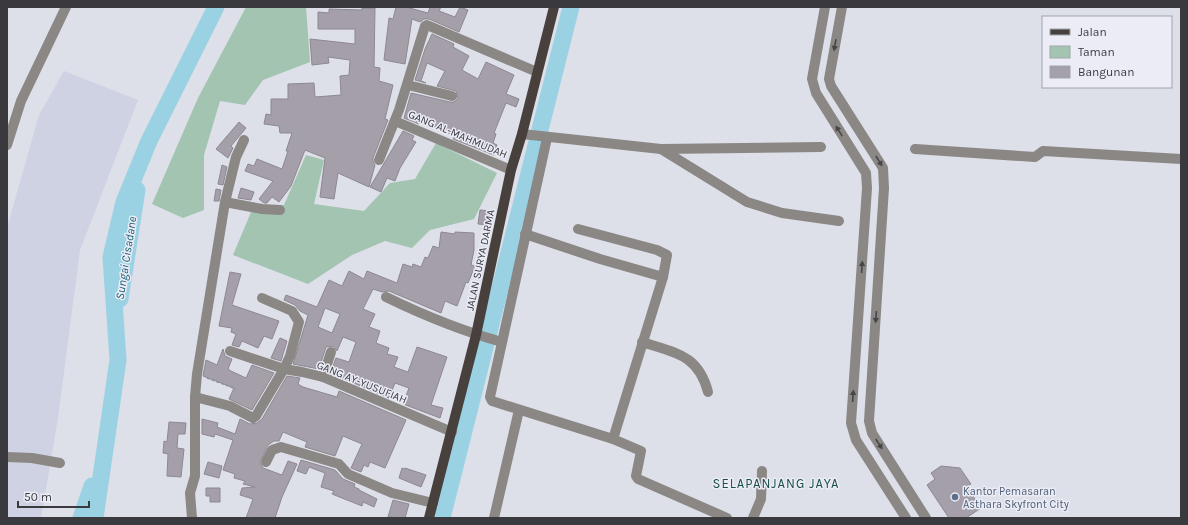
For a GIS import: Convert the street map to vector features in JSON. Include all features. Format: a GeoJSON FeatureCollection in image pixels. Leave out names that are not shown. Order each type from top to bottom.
{"type":"FeatureCollection","features":[{"type":"Feature","properties":{"kind":"main road","name":"JALAN SURYA DARMA"},"geometry":{"type":"LineString","coordinates":[[429,518],[479,336],[511,170],[525,135],[537,72],[554,7]]}},
{"type":"Feature","properties":{"kind":"street"},"geometry":{"type":"LineString","coordinates":[[7,145],[24,94],[66,7]]}},
{"type":"Feature","properties":{"kind":"street"},"geometry":{"type":"LineString","coordinates":[[825,7],[812,80],[816,93],[866,173],[867,188],[852,423],[856,440],[906,518]]}},
{"type":"Feature","properties":{"kind":"street"},"geometry":{"type":"LineString","coordinates":[[842,7],[829,79],[831,86],[883,168],[884,188],[869,421],[872,433],[926,518]]}},
{"type":"Feature","properties":{"kind":"street"},"geometry":{"type":"LineString","coordinates":[[379,160],[408,85],[425,26],[427,25],[537,72]]}},
{"type":"Feature","properties":{"kind":"street"},"geometry":{"type":"LineString","coordinates":[[408,85],[452,96]]}},
{"type":"Feature","properties":{"kind":"street","name":"GANG AL-MAHMUDAH"},"geometry":{"type":"LineString","coordinates":[[395,121],[511,170]]}},
{"type":"Feature","properties":{"kind":"street"},"geometry":{"type":"LineString","coordinates":[[525,135],[661,149],[821,147]]}},
{"type":"Feature","properties":{"kind":"street"},"geometry":{"type":"LineString","coordinates":[[545,138],[525,234],[498,341],[490,397],[492,401],[613,439],[641,451],[636,476],[638,479],[727,518]]}},
{"type":"Feature","properties":{"kind":"street"},"geometry":{"type":"LineString","coordinates":[[192,518],[190,493],[195,476],[195,397],[197,374],[225,202],[236,157],[244,140]]}},
{"type":"Feature","properties":{"kind":"street"},"geometry":{"type":"LineString","coordinates":[[661,149],[747,202],[782,213],[840,221]]}},
{"type":"Feature","properties":{"kind":"street"},"geometry":{"type":"LineString","coordinates":[[915,149],[1036,157],[1043,152],[1181,159]]}},
{"type":"Feature","properties":{"kind":"street"},"geometry":{"type":"LineString","coordinates":[[225,202],[256,208],[280,210]]}},
{"type":"Feature","properties":{"kind":"street"},"geometry":{"type":"LineString","coordinates":[[578,229],[662,251],[667,255],[663,277],[613,439]]}},
{"type":"Feature","properties":{"kind":"street"},"geometry":{"type":"LineString","coordinates":[[525,234],[600,259],[663,277]]}},
{"type":"Feature","properties":{"kind":"street"},"geometry":{"type":"LineString","coordinates":[[861,284],[878,285]]}},
{"type":"Feature","properties":{"kind":"street"},"geometry":{"type":"LineString","coordinates":[[386,297],[420,313],[479,336],[498,341]]}},
{"type":"Feature","properties":{"kind":"street"},"geometry":{"type":"LineString","coordinates":[[195,397],[230,406],[253,418],[256,416],[290,356],[299,322],[292,311],[262,298]]}},
{"type":"Feature","properties":{"kind":"street"},"geometry":{"type":"LineString","coordinates":[[860,298],[877,299]]}},
{"type":"Feature","properties":{"kind":"street"},"geometry":{"type":"LineString","coordinates":[[642,342],[680,354],[692,361],[700,371],[708,392]]}},
{"type":"Feature","properties":{"kind":"street","name":"GANG AY-YUSUFIAH"},"geometry":{"type":"LineString","coordinates":[[230,351],[284,369],[323,377],[452,432]]}},
{"type":"Feature","properties":{"kind":"street"},"geometry":{"type":"LineString","coordinates":[[323,377],[331,352]]}},
{"type":"Feature","properties":{"kind":"street"},"geometry":{"type":"LineString","coordinates":[[494,518],[519,410]]}},
{"type":"Feature","properties":{"kind":"street"},"geometry":{"type":"LineString","coordinates":[[266,462],[272,450],[281,448],[339,464],[348,474],[392,492],[433,503]]}},
{"type":"Feature","properties":{"kind":"street"},"geometry":{"type":"LineString","coordinates":[[7,457],[32,458],[60,463]]}},
{"type":"Feature","properties":{"kind":"street"},"geometry":{"type":"LineString","coordinates":[[753,518],[761,499],[762,471]]}},
{"type":"Feature","properties":{"kind":"path"},"geometry":{"type":"LineString","coordinates":[[197,374],[236,389]]}},
{"type":"Feature","properties":{"kind":"shaded area"},"geometry":{"type":"Polygon","coordinates":[[[64,71],[138,100],[80,250],[58,418],[41,518],[7,518],[7,228],[39,115],[64,71]]]}},
{"type":"Feature","properties":{"kind":"green space"},"geometry":{"type":"Polygon","coordinates":[[[246,7],[306,7],[310,62],[263,80],[245,105],[220,101],[204,155],[204,210],[183,218],[152,204],[198,98],[246,7]]]}},
{"type":"Feature","properties":{"kind":"green space"},"geometry":{"type":"Polygon","coordinates":[[[436,143],[497,173],[474,219],[430,230],[412,248],[385,241],[352,255],[308,284],[233,255],[254,205],[284,205],[306,155],[324,160],[314,204],[364,211],[390,183],[415,179],[436,143]]]}},
{"type":"Feature","properties":{"kind":"building"},"geometry":{"type":"Polygon","coordinates":[[[396,7],[406,7],[428,13],[430,7],[441,7],[439,11],[455,17],[460,7],[468,10],[459,32],[429,19],[424,19],[420,22],[412,19],[405,64],[384,60],[389,18],[393,19],[396,7]]]}},
{"type":"Feature","properties":{"kind":"building"},"geometry":{"type":"Polygon","coordinates":[[[362,8],[375,8],[374,67],[380,68],[379,81],[393,85],[385,119],[388,120],[373,158],[375,165],[369,187],[338,173],[334,199],[320,197],[325,158],[305,150],[291,186],[279,202],[272,197],[267,203],[264,203],[259,199],[273,181],[245,171],[248,164],[254,166],[257,159],[282,169],[292,133],[280,133],[279,126],[264,124],[266,114],[271,115],[271,99],[288,99],[288,84],[314,83],[315,97],[341,95],[340,76],[349,75],[350,60],[328,57],[329,63],[312,65],[310,39],[355,44],[355,29],[318,29],[318,12],[329,13],[329,9],[362,10],[362,8]]]}},
{"type":"Feature","properties":{"kind":"building"},"geometry":{"type":"Polygon","coordinates":[[[432,34],[454,44],[453,47],[469,56],[462,70],[478,79],[486,62],[514,75],[506,94],[519,99],[516,107],[506,103],[494,133],[496,134],[493,143],[497,145],[494,155],[453,139],[455,136],[433,126],[432,128],[420,122],[419,124],[404,118],[411,93],[450,102],[454,102],[458,98],[456,91],[437,86],[445,71],[427,63],[421,81],[426,83],[415,80],[425,49],[432,34]]]}},
{"type":"Feature","properties":{"kind":"building"},"geometry":{"type":"Polygon","coordinates":[[[239,122],[246,128],[231,146],[233,148],[228,158],[216,149],[239,122]]]}},
{"type":"Feature","properties":{"kind":"building"},"geometry":{"type":"Polygon","coordinates":[[[403,131],[414,136],[412,140],[416,142],[400,168],[395,181],[387,178],[381,192],[370,187],[403,131]]]}},
{"type":"Feature","properties":{"kind":"building"},"geometry":{"type":"Polygon","coordinates":[[[222,165],[227,167],[223,185],[218,184],[222,165]]]}},
{"type":"Feature","properties":{"kind":"building"},"geometry":{"type":"Polygon","coordinates":[[[241,188],[254,192],[251,200],[238,198],[241,188]]]}},
{"type":"Feature","properties":{"kind":"building"},"geometry":{"type":"Polygon","coordinates":[[[216,189],[221,190],[219,201],[214,201],[216,189]]]}},
{"type":"Feature","properties":{"kind":"building"},"geometry":{"type":"Polygon","coordinates":[[[480,210],[490,211],[490,225],[478,224],[480,210]]]}},
{"type":"Feature","properties":{"kind":"building"},"geometry":{"type":"Polygon","coordinates":[[[441,232],[455,234],[455,232],[474,233],[474,250],[471,265],[475,266],[468,283],[466,282],[457,306],[445,301],[441,313],[389,291],[382,292],[373,289],[363,309],[375,314],[369,327],[380,331],[376,343],[389,348],[387,354],[398,357],[394,367],[408,372],[417,347],[447,357],[431,405],[443,408],[440,418],[403,404],[409,388],[395,383],[389,398],[342,378],[343,376],[331,372],[336,358],[349,362],[356,342],[343,337],[337,351],[333,346],[326,347],[319,369],[293,364],[308,315],[300,311],[295,305],[284,300],[286,295],[317,307],[329,280],[342,286],[349,271],[364,279],[367,271],[397,283],[403,264],[412,267],[413,264],[421,267],[425,257],[428,258],[433,246],[439,248],[441,232]],[[325,308],[318,327],[332,333],[340,314],[325,308]]]}},
{"type":"Feature","properties":{"kind":"building"},"geometry":{"type":"Polygon","coordinates":[[[230,272],[241,274],[232,305],[279,321],[272,339],[264,336],[258,348],[242,341],[239,347],[232,345],[236,334],[231,332],[232,328],[219,326],[230,272]]]}},
{"type":"Feature","properties":{"kind":"building"},"geometry":{"type":"Polygon","coordinates":[[[280,338],[287,341],[281,361],[271,358],[280,338]]]}},
{"type":"Feature","properties":{"kind":"building"},"geometry":{"type":"Polygon","coordinates":[[[223,349],[225,356],[232,359],[228,369],[231,371],[246,378],[252,365],[274,373],[252,410],[229,399],[234,388],[203,376],[206,360],[217,365],[223,349]]]}},
{"type":"Feature","properties":{"kind":"building"},"geometry":{"type":"Polygon","coordinates":[[[287,376],[300,378],[298,384],[303,387],[337,397],[339,391],[406,420],[385,468],[370,462],[368,467],[364,465],[361,472],[351,468],[362,444],[343,436],[335,456],[305,447],[307,442],[283,432],[279,441],[274,441],[268,445],[260,462],[263,468],[282,475],[288,461],[297,464],[282,497],[275,518],[246,518],[253,499],[240,495],[242,488],[255,487],[243,484],[245,481],[234,478],[235,474],[223,470],[233,440],[215,434],[214,437],[202,434],[202,419],[218,423],[217,427],[235,434],[240,419],[250,424],[257,423],[262,419],[287,376]]]}},
{"type":"Feature","properties":{"kind":"building"},"geometry":{"type":"Polygon","coordinates":[[[169,422],[186,423],[185,434],[178,434],[177,448],[184,449],[181,477],[167,476],[168,454],[163,453],[164,441],[167,442],[169,422]]]}},
{"type":"Feature","properties":{"kind":"building"},"geometry":{"type":"Polygon","coordinates":[[[301,460],[335,470],[343,479],[355,484],[354,487],[377,499],[374,507],[363,502],[362,506],[332,494],[334,491],[321,487],[325,473],[309,467],[306,474],[297,471],[301,460]]]}},
{"type":"Feature","properties":{"kind":"building"},"geometry":{"type":"Polygon","coordinates":[[[208,462],[222,466],[219,478],[204,474],[208,462]]]}},
{"type":"Feature","properties":{"kind":"building","name":"Kantor Pemasaran Asthara Skyfront City"},"geometry":{"type":"Polygon","coordinates":[[[941,466],[960,468],[971,484],[967,487],[981,508],[966,518],[949,518],[927,485],[935,479],[931,473],[941,466]]]}},
{"type":"Feature","properties":{"kind":"building"},"geometry":{"type":"Polygon","coordinates":[[[402,468],[426,475],[421,487],[399,478],[402,468]]]}},
{"type":"Feature","properties":{"kind":"building"},"geometry":{"type":"Polygon","coordinates":[[[206,488],[220,488],[220,502],[210,502],[210,496],[206,496],[206,488]]]}},
{"type":"Feature","properties":{"kind":"building"},"geometry":{"type":"Polygon","coordinates":[[[393,500],[409,504],[405,518],[388,517],[393,500]]]}},
{"type":"Feature","properties":{"kind":"waterway"},"geometry":{"type":"LineString","coordinates":[[95,518],[118,360],[111,257],[124,202],[149,141],[216,7]]}},
{"type":"Feature","properties":{"kind":"waterway"},"geometry":{"type":"LineString","coordinates":[[442,518],[571,7]]}},
{"type":"Feature","properties":{"kind":"waterway","name":"Sungai Cisadane"},"geometry":{"type":"LineString","coordinates":[[120,299],[137,190]]}},
{"type":"Feature","properties":{"kind":"waterway","name":"Sungai Cisadane"},"geometry":{"type":"LineString","coordinates":[[81,518],[92,486]]}},
{"type":"Feature","properties":{"kind":"place","name":"Kantor Pemasaran Asthara Skyfront City"},"geometry":{"type":"Point","coordinates":[955,497]}},
{"type":"Feature","properties":{"kind":"district","name":"SELAPANJANG JAYA"},"geometry":{"type":"Point","coordinates":[776,483]}}]}
